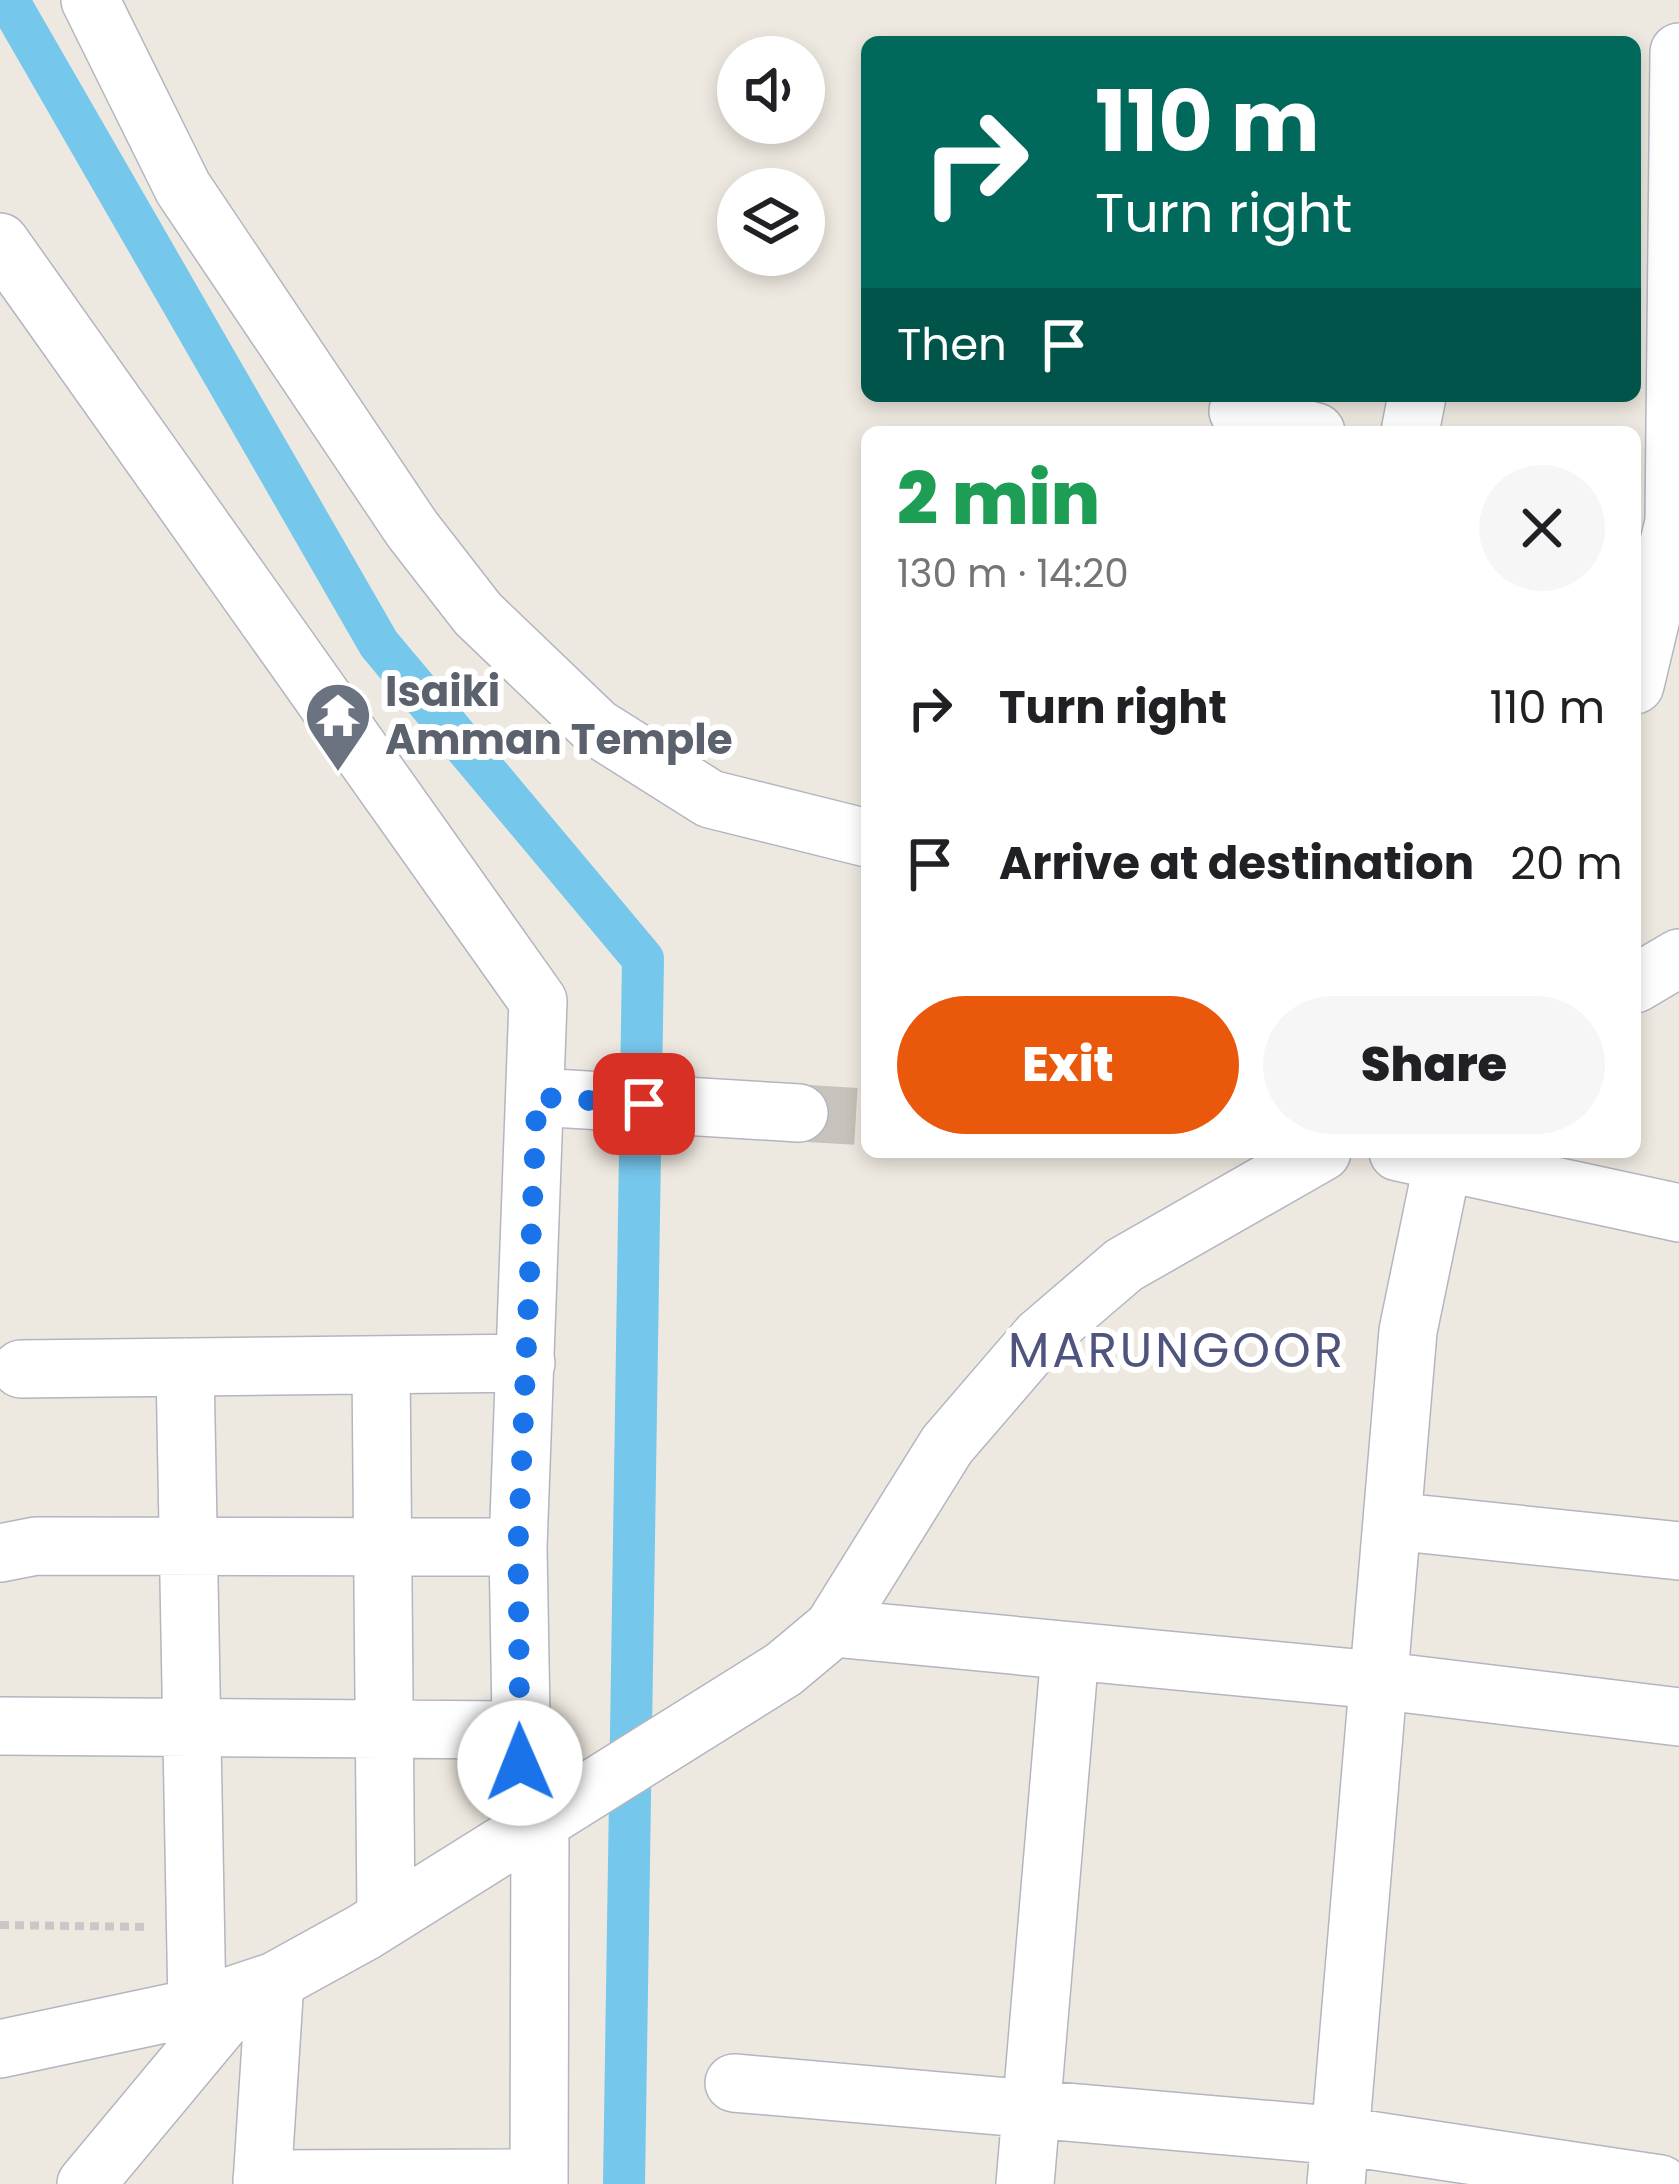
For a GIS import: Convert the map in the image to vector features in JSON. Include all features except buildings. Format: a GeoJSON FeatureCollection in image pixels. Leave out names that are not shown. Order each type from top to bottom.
{"type":"FeatureCollection","features":[{"type":"Feature","properties":{"kind":"street"},"geometry":{"type":"LineString","coordinates":[[90,0],[183,188],[412,529],[478,614],[596,727],[710,799],[861,837]]}},
{"type":"Feature","properties":{"kind":"street"},"geometry":{"type":"LineString","coordinates":[[1641,660],[1674,522],[1679,52]]}},
{"type":"Feature","properties":{"kind":"street"},"geometry":{"type":"LineString","coordinates":[[0,242],[538,1001],[518,1547],[519,1730],[546,1818],[538,2181],[262,2181],[239,1994],[194,1727],[185,1366]]}},
{"type":"Feature","properties":{"kind":"street"},"geometry":{"type":"LineString","coordinates":[[1237,413],[1291,426]]}},
{"type":"Feature","properties":{"kind":"street"},"geometry":{"type":"LineString","coordinates":[[1641,980],[1679,958]]}},
{"type":"Feature","properties":{"kind":"street"},"geometry":{"type":"LineString","coordinates":[[537,1097],[800,1113]]}},
{"type":"Feature","properties":{"kind":"street"},"geometry":{"type":"LineString","coordinates":[[0,2049],[239,1994],[386,1917],[715,1715],[833,1628],[947,1445],[1040,1336],[1124,1264],[1307,1158]]}},
{"type":"Feature","properties":{"kind":"street"},"geometry":{"type":"LineString","coordinates":[[1339,2160],[1376,1680],[1429,1158]]}},
{"type":"Feature","properties":{"kind":"street"},"geometry":{"type":"LineString","coordinates":[[1442,1158],[1679,1213]]}},
{"type":"Feature","properties":{"kind":"street"},"geometry":{"type":"LineString","coordinates":[[21,1369],[526,1363]]}},
{"type":"Feature","properties":{"kind":"street"},"geometry":{"type":"LineString","coordinates":[[381,1365],[386,1917]]}},
{"type":"Feature","properties":{"kind":"street"},"geometry":{"type":"LineString","coordinates":[[1392,1522],[1679,1550]]}},
{"type":"Feature","properties":{"kind":"street"},"geometry":{"type":"LineString","coordinates":[[0,1553],[15,1546],[518,1547]]}},
{"type":"Feature","properties":{"kind":"street"},"geometry":{"type":"LineString","coordinates":[[833,1628],[1376,1680],[1679,1717]]}},
{"type":"Feature","properties":{"kind":"street"},"geometry":{"type":"LineString","coordinates":[[1025,2184],[1070,1653]]}},
{"type":"Feature","properties":{"kind":"street"},"geometry":{"type":"LineString","coordinates":[[0,1726],[519,1730]]}},
{"type":"Feature","properties":{"kind":"street"},"geometry":{"type":"LineString","coordinates":[[86,2184],[239,1994]]}},
{"type":"Feature","properties":{"kind":"street"},"geometry":{"type":"LineString","coordinates":[[734,2083],[1028,2108],[1339,2160],[1660,2184]]}},
{"type":"Feature","properties":{"kind":"waterway"},"geometry":{"type":"LineString","coordinates":[[8,0],[379,644],[643,959],[624,2184]]}},
{"type":"Feature","properties":{"kind":"tunnel"},"geometry":{"type":"LineString","coordinates":[[799,1113],[861,1117]]}},
{"type":"Feature","properties":{"kind":"place","name":"Isaiki Amman Temple"},"geometry":{"type":"Point","coordinates":[338,774]}},
{"type":"Feature","properties":{"kind":"district","name":"MARUNGOOR"},"geometry":{"type":"Point","coordinates":[1177,1350]}},
{"type":"Feature","properties":{"kind":"route"},"geometry":{"type":"LineString","coordinates":[[520,1763],[518,1547],[537,1097],[644,1104]]}}]}
